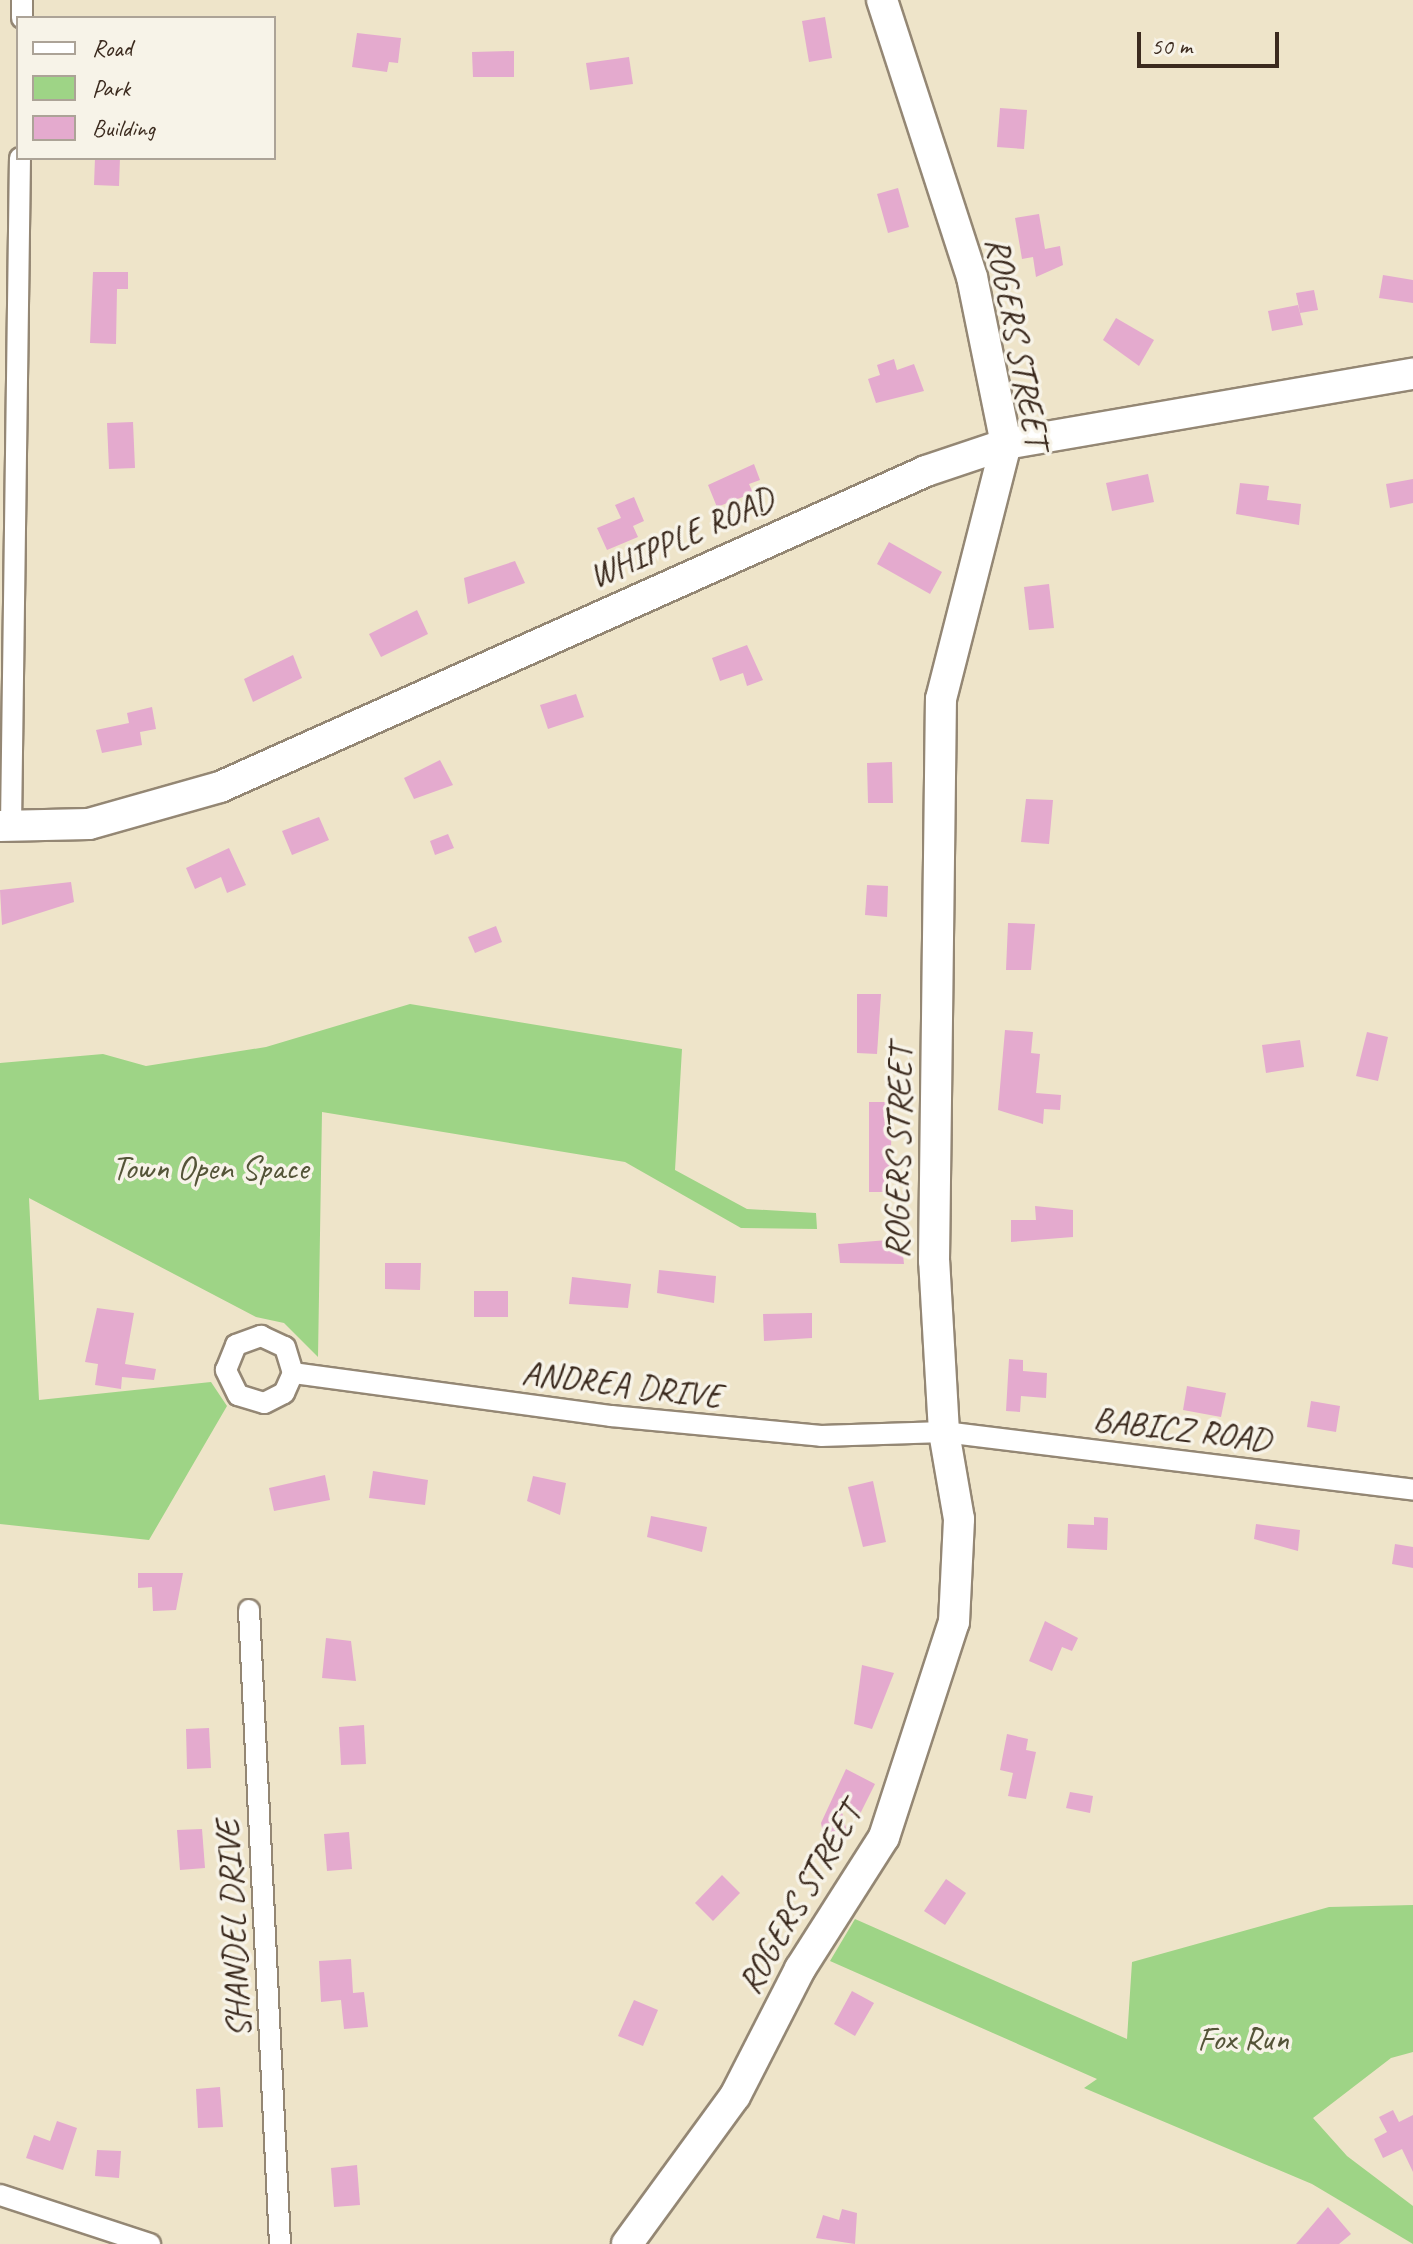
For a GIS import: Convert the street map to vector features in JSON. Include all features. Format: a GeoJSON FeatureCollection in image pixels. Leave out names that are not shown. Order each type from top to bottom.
{"type":"FeatureCollection","features":[{"type":"Feature","properties":{"kind":"street","name":"ROGERS STREET"},"geometry":{"type":"LineString","coordinates":[[634,2242],[735,2096],[800,1969],[884,1837],[954,1622],[959,1519],[944,1432],[934,1261],[941,699],[1006,444],[972,277],[882,0]]}},
{"type":"Feature","properties":{"kind":"street"},"geometry":{"type":"LineString","coordinates":[[5,826],[20,160]]}},
{"type":"Feature","properties":{"kind":"street","name":"WHIPPLE ROAD"},"geometry":{"type":"LineString","coordinates":[[5,826],[89,824],[220,787],[926,471],[1006,444],[1413,374]]}},
{"type":"Feature","properties":{"kind":"street","name":"ANDREA DRIVE"},"geometry":{"type":"LineString","coordinates":[[293,1373],[739,1431],[944,1432]]}},
{"type":"Feature","properties":{"kind":"street","name":"BABICZ ROAD"},"geometry":{"type":"LineString","coordinates":[[944,1432],[1413,1490]]}},
{"type":"Feature","properties":{"kind":"street","name":"SHANDEL DRIVE"},"geometry":{"type":"LineString","coordinates":[[249,1610],[280,2244]]}},
{"type":"Feature","properties":{"kind":"street"},"geometry":{"type":"LineString","coordinates":[[0,2195],[150,2244]]}},
{"type":"Feature","properties":{"kind":"green space","name":"Town Open Space"},"geometry":{"type":"Polygon","coordinates":[[[410,1004],[682,1049],[675,1170],[747,1209],[816,1213],[817,1229],[741,1228],[625,1162],[322,1112],[318,1357],[284,1323],[256,1317],[29,1198],[39,1400],[211,1382],[227,1406],[149,1540],[0,1524],[0,1063],[103,1054],[146,1066],[266,1047],[410,1004]]]}},
{"type":"Feature","properties":{"kind":"green space","name":"Fox Run"},"geometry":{"type":"Polygon","coordinates":[[[1413,1905],[1413,2052],[1391,2058],[1313,2118],[1347,2156],[1413,2206],[1413,2244],[1312,2184],[1084,2088],[1097,2079],[830,1961],[855,1919],[1127,2039],[1132,1962],[1329,1907],[1413,1905]]]}},
{"type":"Feature","properties":{"kind":"building"},"geometry":{"type":"Polygon","coordinates":[[[825,17],[832,58],[809,62],[802,21],[825,17]]]}},
{"type":"Feature","properties":{"kind":"building"},"geometry":{"type":"Polygon","coordinates":[[[357,33],[401,38],[398,63],[389,62],[387,72],[352,67],[357,33]]]}},
{"type":"Feature","properties":{"kind":"building"},"geometry":{"type":"Polygon","coordinates":[[[514,51],[514,77],[473,77],[472,52],[514,51]]]}},
{"type":"Feature","properties":{"kind":"building"},"geometry":{"type":"Polygon","coordinates":[[[629,57],[633,84],[590,90],[586,63],[629,57]]]}},
{"type":"Feature","properties":{"kind":"building"},"geometry":{"type":"Polygon","coordinates":[[[1000,108],[1027,110],[1024,149],[997,147],[1000,108]]]}},
{"type":"Feature","properties":{"kind":"building"},"geometry":{"type":"Polygon","coordinates":[[[95,160],[120,160],[119,186],[94,185],[95,160]]]}},
{"type":"Feature","properties":{"kind":"building"},"geometry":{"type":"Polygon","coordinates":[[[898,188],[909,227],[888,233],[877,194],[898,188]]]}},
{"type":"Feature","properties":{"kind":"building"},"geometry":{"type":"Polygon","coordinates":[[[1039,214],[1045,249],[1060,246],[1063,265],[1036,277],[1033,257],[1022,259],[1015,218],[1039,214]]]}},
{"type":"Feature","properties":{"kind":"building"},"geometry":{"type":"Polygon","coordinates":[[[93,272],[128,272],[128,289],[117,289],[116,344],[90,343],[93,272]]]}},
{"type":"Feature","properties":{"kind":"building"},"geometry":{"type":"Polygon","coordinates":[[[1383,275],[1413,280],[1413,303],[1379,298],[1383,275]]]}},
{"type":"Feature","properties":{"kind":"building"},"geometry":{"type":"Polygon","coordinates":[[[1314,290],[1318,310],[1300,313],[1296,293],[1314,290]]]}},
{"type":"Feature","properties":{"kind":"building"},"geometry":{"type":"Polygon","coordinates":[[[1298,305],[1303,325],[1272,331],[1268,311],[1298,305]]]}},
{"type":"Feature","properties":{"kind":"building"},"geometry":{"type":"Polygon","coordinates":[[[1116,318],[1154,340],[1139,366],[1103,340],[1116,318]]]}},
{"type":"Feature","properties":{"kind":"building"},"geometry":{"type":"Polygon","coordinates":[[[894,359],[897,370],[914,364],[924,391],[876,403],[868,379],[880,375],[877,365],[894,359]]]}},
{"type":"Feature","properties":{"kind":"building"},"geometry":{"type":"Polygon","coordinates":[[[133,422],[135,468],[109,469],[107,423],[133,422]]]}},
{"type":"Feature","properties":{"kind":"building"},"geometry":{"type":"Polygon","coordinates":[[[754,464],[760,480],[749,484],[753,493],[717,507],[708,485],[754,464]]]}},
{"type":"Feature","properties":{"kind":"building"},"geometry":{"type":"Polygon","coordinates":[[[1148,474],[1154,502],[1112,511],[1106,483],[1148,474]]]}},
{"type":"Feature","properties":{"kind":"building"},"geometry":{"type":"Polygon","coordinates":[[[1413,479],[1413,503],[1390,508],[1386,484],[1413,479]]]}},
{"type":"Feature","properties":{"kind":"building"},"geometry":{"type":"Polygon","coordinates":[[[1240,483],[1269,486],[1267,500],[1301,504],[1299,525],[1236,514],[1240,483]]]}},
{"type":"Feature","properties":{"kind":"building"},"geometry":{"type":"Polygon","coordinates":[[[634,497],[644,521],[633,526],[638,537],[607,550],[597,528],[621,518],[615,505],[634,497]]]}},
{"type":"Feature","properties":{"kind":"building"},"geometry":{"type":"Polygon","coordinates":[[[889,542],[942,572],[930,594],[877,564],[889,542]]]}},
{"type":"Feature","properties":{"kind":"building"},"geometry":{"type":"Polygon","coordinates":[[[515,561],[525,583],[468,604],[464,578],[515,561]]]}},
{"type":"Feature","properties":{"kind":"building"},"geometry":{"type":"Polygon","coordinates":[[[1049,584],[1054,628],[1029,630],[1024,587],[1049,584]]]}},
{"type":"Feature","properties":{"kind":"building"},"geometry":{"type":"Polygon","coordinates":[[[417,610],[428,634],[381,657],[369,634],[417,610]]]}},
{"type":"Feature","properties":{"kind":"building"},"geometry":{"type":"Polygon","coordinates":[[[747,645],[763,680],[747,686],[743,673],[720,681],[712,658],[747,645]]]}},
{"type":"Feature","properties":{"kind":"building"},"geometry":{"type":"Polygon","coordinates":[[[293,655],[302,678],[253,702],[244,679],[293,655]]]}},
{"type":"Feature","properties":{"kind":"building"},"geometry":{"type":"Polygon","coordinates":[[[576,694],[584,717],[548,729],[540,705],[576,694]]]}},
{"type":"Feature","properties":{"kind":"building"},"geometry":{"type":"Polygon","coordinates":[[[152,707],[156,729],[140,732],[142,745],[102,753],[96,730],[129,723],[127,713],[152,707]]]}},
{"type":"Feature","properties":{"kind":"building"},"geometry":{"type":"Polygon","coordinates":[[[440,760],[453,785],[414,799],[404,778],[440,760]]]}},
{"type":"Feature","properties":{"kind":"building"},"geometry":{"type":"Polygon","coordinates":[[[892,762],[893,803],[868,803],[867,763],[892,762]]]}},
{"type":"Feature","properties":{"kind":"building"},"geometry":{"type":"Polygon","coordinates":[[[1026,799],[1053,800],[1049,844],[1021,842],[1026,799]]]}},
{"type":"Feature","properties":{"kind":"building"},"geometry":{"type":"Polygon","coordinates":[[[319,817],[329,840],[292,855],[282,831],[319,817]]]}},
{"type":"Feature","properties":{"kind":"building"},"geometry":{"type":"Polygon","coordinates":[[[448,834],[454,848],[435,855],[430,841],[448,834]]]}},
{"type":"Feature","properties":{"kind":"building"},"geometry":{"type":"Polygon","coordinates":[[[229,848],[246,885],[227,893],[221,877],[195,889],[186,868],[229,848]]]}},
{"type":"Feature","properties":{"kind":"building"},"geometry":{"type":"Polygon","coordinates":[[[71,882],[74,902],[2,925],[0,890],[71,882]]]}},
{"type":"Feature","properties":{"kind":"building"},"geometry":{"type":"Polygon","coordinates":[[[867,885],[888,886],[887,917],[865,915],[867,885]]]}},
{"type":"Feature","properties":{"kind":"building"},"geometry":{"type":"Polygon","coordinates":[[[1008,923],[1035,924],[1031,970],[1006,970],[1008,923]]]}},
{"type":"Feature","properties":{"kind":"building"},"geometry":{"type":"Polygon","coordinates":[[[496,926],[502,942],[475,953],[468,937],[496,926]]]}},
{"type":"Feature","properties":{"kind":"building"},"geometry":{"type":"Polygon","coordinates":[[[857,994],[881,994],[877,1054],[857,1053],[857,994]]]}},
{"type":"Feature","properties":{"kind":"building"},"geometry":{"type":"Polygon","coordinates":[[[1005,1030],[1033,1032],[1031,1053],[1040,1054],[1036,1093],[1061,1095],[1060,1110],[1044,1109],[1043,1124],[998,1110],[1005,1030]]]}},
{"type":"Feature","properties":{"kind":"building"},"geometry":{"type":"Polygon","coordinates":[[[1367,1032],[1388,1037],[1378,1081],[1356,1076],[1367,1032]]]}},
{"type":"Feature","properties":{"kind":"building"},"geometry":{"type":"Polygon","coordinates":[[[1300,1040],[1304,1067],[1266,1073],[1262,1045],[1300,1040]]]}},
{"type":"Feature","properties":{"kind":"building"},"geometry":{"type":"Polygon","coordinates":[[[869,1102],[893,1102],[889,1192],[869,1192],[869,1102]]]}},
{"type":"Feature","properties":{"kind":"building"},"geometry":{"type":"Polygon","coordinates":[[[1035,1206],[1073,1210],[1073,1237],[1011,1242],[1011,1220],[1036,1220],[1035,1206]]]}},
{"type":"Feature","properties":{"kind":"building"},"geometry":{"type":"Polygon","coordinates":[[[888,1240],[888,1247],[902,1246],[904,1264],[840,1263],[838,1244],[888,1240]]]}},
{"type":"Feature","properties":{"kind":"building"},"geometry":{"type":"Polygon","coordinates":[[[385,1263],[421,1263],[420,1290],[385,1289],[385,1263]]]}},
{"type":"Feature","properties":{"kind":"building"},"geometry":{"type":"Polygon","coordinates":[[[659,1270],[716,1276],[714,1303],[657,1293],[659,1270]]]}},
{"type":"Feature","properties":{"kind":"building"},"geometry":{"type":"Polygon","coordinates":[[[572,1277],[631,1284],[628,1308],[569,1304],[572,1277]]]}},
{"type":"Feature","properties":{"kind":"building"},"geometry":{"type":"Polygon","coordinates":[[[474,1291],[508,1291],[508,1317],[474,1317],[474,1291]]]}},
{"type":"Feature","properties":{"kind":"building"},"geometry":{"type":"Polygon","coordinates":[[[97,1308],[134,1313],[125,1364],[156,1369],[154,1380],[122,1377],[121,1389],[95,1385],[98,1364],[85,1362],[97,1308]]]}},
{"type":"Feature","properties":{"kind":"building"},"geometry":{"type":"Polygon","coordinates":[[[812,1313],[812,1338],[764,1341],[763,1314],[812,1313]]]}},
{"type":"Feature","properties":{"kind":"building"},"geometry":{"type":"Polygon","coordinates":[[[1009,1359],[1023,1360],[1023,1371],[1047,1373],[1046,1398],[1021,1396],[1020,1412],[1006,1411],[1009,1359]]]}},
{"type":"Feature","properties":{"kind":"building"},"geometry":{"type":"Polygon","coordinates":[[[1187,1386],[1226,1393],[1221,1417],[1183,1410],[1187,1386]]]}},
{"type":"Feature","properties":{"kind":"building"},"geometry":{"type":"Polygon","coordinates":[[[1311,1401],[1340,1406],[1336,1432],[1307,1427],[1311,1401]]]}},
{"type":"Feature","properties":{"kind":"building"},"geometry":{"type":"Polygon","coordinates":[[[373,1471],[428,1480],[425,1505],[369,1498],[373,1471]]]}},
{"type":"Feature","properties":{"kind":"building"},"geometry":{"type":"Polygon","coordinates":[[[325,1475],[330,1500],[274,1511],[269,1488],[325,1475]]]}},
{"type":"Feature","properties":{"kind":"building"},"geometry":{"type":"Polygon","coordinates":[[[533,1476],[566,1483],[560,1515],[527,1501],[533,1476]]]}},
{"type":"Feature","properties":{"kind":"building"},"geometry":{"type":"Polygon","coordinates":[[[873,1481],[886,1542],[863,1547],[848,1487],[873,1481]]]}},
{"type":"Feature","properties":{"kind":"building"},"geometry":{"type":"Polygon","coordinates":[[[651,1516],[707,1527],[702,1552],[647,1537],[651,1516]]]}},
{"type":"Feature","properties":{"kind":"building"},"geometry":{"type":"Polygon","coordinates":[[[1094,1517],[1108,1518],[1107,1550],[1067,1548],[1068,1524],[1094,1525],[1094,1517]]]}},
{"type":"Feature","properties":{"kind":"building"},"geometry":{"type":"Polygon","coordinates":[[[1256,1524],[1300,1530],[1298,1551],[1254,1539],[1256,1524]]]}},
{"type":"Feature","properties":{"kind":"building"},"geometry":{"type":"Polygon","coordinates":[[[1395,1544],[1413,1547],[1413,1568],[1392,1564],[1395,1544]]]}},
{"type":"Feature","properties":{"kind":"building"},"geometry":{"type":"Polygon","coordinates":[[[138,1573],[183,1573],[176,1610],[153,1611],[152,1587],[138,1588],[138,1573]]]}},
{"type":"Feature","properties":{"kind":"building"},"geometry":{"type":"Polygon","coordinates":[[[1045,1621],[1078,1638],[1072,1651],[1062,1647],[1052,1671],[1029,1661],[1045,1621]]]}},
{"type":"Feature","properties":{"kind":"building"},"geometry":{"type":"Polygon","coordinates":[[[326,1638],[351,1641],[356,1681],[322,1678],[326,1638]]]}},
{"type":"Feature","properties":{"kind":"building"},"geometry":{"type":"Polygon","coordinates":[[[862,1665],[894,1673],[872,1729],[854,1724],[862,1665]]]}},
{"type":"Feature","properties":{"kind":"building"},"geometry":{"type":"Polygon","coordinates":[[[364,1725],[366,1764],[341,1765],[339,1727],[364,1725]]]}},
{"type":"Feature","properties":{"kind":"building"},"geometry":{"type":"Polygon","coordinates":[[[209,1728],[211,1768],[187,1769],[186,1729],[209,1728]]]}},
{"type":"Feature","properties":{"kind":"building"},"geometry":{"type":"Polygon","coordinates":[[[1007,1734],[1028,1739],[1026,1750],[1036,1752],[1026,1799],[1008,1796],[1013,1773],[1000,1770],[1007,1734]]]}},
{"type":"Feature","properties":{"kind":"building"},"geometry":{"type":"Polygon","coordinates":[[[846,1769],[875,1784],[860,1814],[840,1803],[848,1837],[825,1843],[821,1823],[846,1769]]]}},
{"type":"Feature","properties":{"kind":"building"},"geometry":{"type":"Polygon","coordinates":[[[1070,1792],[1093,1796],[1090,1813],[1066,1808],[1070,1792]]]}},
{"type":"Feature","properties":{"kind":"building"},"geometry":{"type":"Polygon","coordinates":[[[202,1829],[205,1868],[180,1870],[177,1830],[202,1829]]]}},
{"type":"Feature","properties":{"kind":"building"},"geometry":{"type":"Polygon","coordinates":[[[349,1832],[352,1869],[327,1871],[324,1834],[349,1832]]]}},
{"type":"Feature","properties":{"kind":"building"},"geometry":{"type":"Polygon","coordinates":[[[722,1875],[740,1893],[713,1921],[695,1903],[722,1875]]]}},
{"type":"Feature","properties":{"kind":"building"},"geometry":{"type":"Polygon","coordinates":[[[946,1879],[966,1893],[945,1925],[924,1911],[946,1879]]]}},
{"type":"Feature","properties":{"kind":"building"},"geometry":{"type":"Polygon","coordinates":[[[351,1959],[353,1993],[364,1992],[368,2027],[344,2029],[341,2000],[321,2002],[319,1961],[351,1959]]]}},
{"type":"Feature","properties":{"kind":"building"},"geometry":{"type":"Polygon","coordinates":[[[852,1991],[874,2003],[855,2036],[834,2024],[852,1991]]]}},
{"type":"Feature","properties":{"kind":"building"},"geometry":{"type":"Polygon","coordinates":[[[634,2000],[658,2010],[643,2046],[618,2036],[634,2000]]]}},
{"type":"Feature","properties":{"kind":"building"},"geometry":{"type":"Polygon","coordinates":[[[220,2087],[223,2127],[198,2128],[196,2089],[220,2087]]]}},
{"type":"Feature","properties":{"kind":"building"},"geometry":{"type":"Polygon","coordinates":[[[1393,2110],[1399,2122],[1413,2115],[1413,2172],[1402,2149],[1383,2158],[1374,2139],[1387,2132],[1379,2117],[1393,2110]]]}},
{"type":"Feature","properties":{"kind":"building"},"geometry":{"type":"Polygon","coordinates":[[[57,2121],[77,2128],[63,2170],[26,2158],[34,2135],[50,2141],[57,2121]]]}},
{"type":"Feature","properties":{"kind":"building"},"geometry":{"type":"Polygon","coordinates":[[[97,2150],[121,2151],[119,2178],[95,2176],[97,2150]]]}},
{"type":"Feature","properties":{"kind":"building"},"geometry":{"type":"Polygon","coordinates":[[[357,2165],[360,2205],[334,2207],[331,2168],[357,2165]]]}},
{"type":"Feature","properties":{"kind":"building"},"geometry":{"type":"Polygon","coordinates":[[[1328,2207],[1351,2234],[1339,2244],[1296,2244],[1328,2207]]]}},
{"type":"Feature","properties":{"kind":"building"},"geometry":{"type":"Polygon","coordinates":[[[842,2209],[857,2213],[855,2244],[816,2238],[823,2215],[839,2220],[842,2209]]]}}]}
